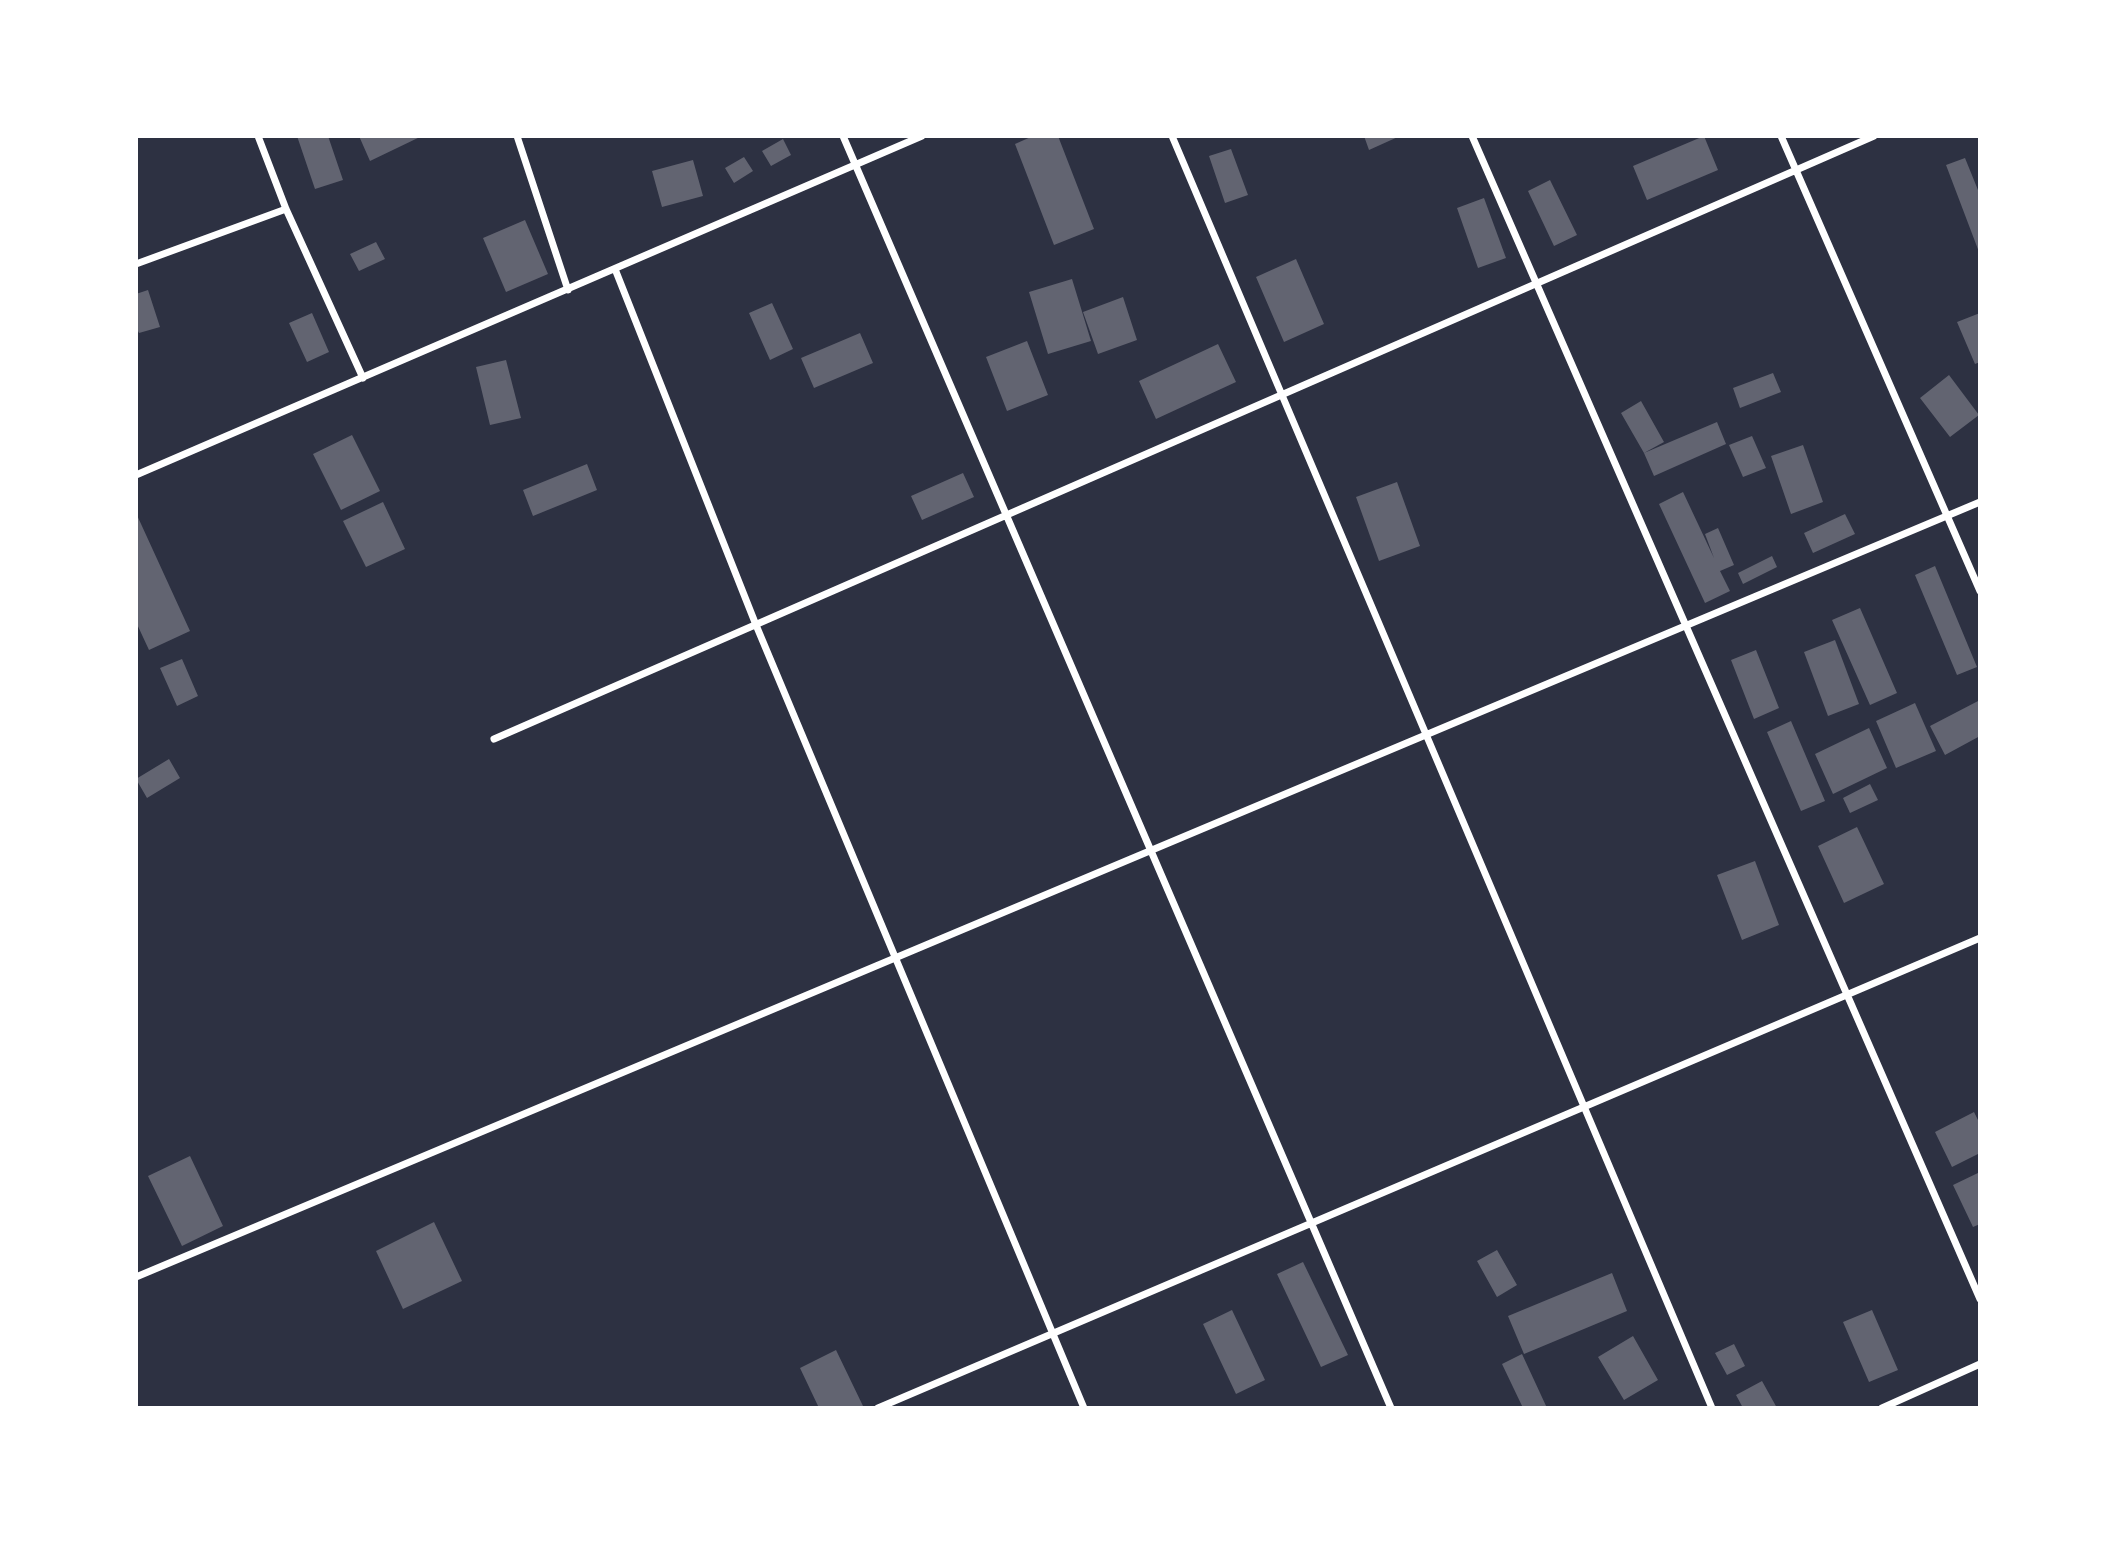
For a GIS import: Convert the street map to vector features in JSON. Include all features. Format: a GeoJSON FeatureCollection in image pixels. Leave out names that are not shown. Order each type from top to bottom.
{"type":"FeatureCollection","features":[{"type":"Feature","properties":{"kind":"street"},"geometry":{"type":"LineString","coordinates":[[258,136],[286,209],[363,378]]}},
{"type":"Feature","properties":{"kind":"street"},"geometry":{"type":"LineString","coordinates":[[517,136],[568,289]]}},
{"type":"Feature","properties":{"kind":"street"},"geometry":{"type":"LineString","coordinates":[[843,136],[1391,1408]]}},
{"type":"Feature","properties":{"kind":"street"},"geometry":{"type":"LineString","coordinates":[[136,475],[922,136]]}},
{"type":"Feature","properties":{"kind":"street"},"geometry":{"type":"LineString","coordinates":[[1172,136],[1712,1408]]}},
{"type":"Feature","properties":{"kind":"street"},"geometry":{"type":"LineString","coordinates":[[1472,136],[1979,1299]]}},
{"type":"Feature","properties":{"kind":"street"},"geometry":{"type":"LineString","coordinates":[[1781,136],[1979,592]]}},
{"type":"Feature","properties":{"kind":"street"},"geometry":{"type":"LineString","coordinates":[[494,739],[1874,136]]}},
{"type":"Feature","properties":{"kind":"street"},"geometry":{"type":"LineString","coordinates":[[136,264],[286,209]]}},
{"type":"Feature","properties":{"kind":"street"},"geometry":{"type":"LineString","coordinates":[[615,269],[756,625],[1084,1408]]}},
{"type":"Feature","properties":{"kind":"street"},"geometry":{"type":"LineString","coordinates":[[136,1277],[1979,502]]}},
{"type":"Feature","properties":{"kind":"street"},"geometry":{"type":"LineString","coordinates":[[878,1408],[1979,938]]}},
{"type":"Feature","properties":{"kind":"street"},"geometry":{"type":"LineString","coordinates":[[1882,1408],[1979,1364]]}},
{"type":"Feature","properties":{"kind":"building"},"geometry":{"type":"Polygon","coordinates":[[[297,136],[328,136],[343,180],[315,189],[297,136]]]}},
{"type":"Feature","properties":{"kind":"building"},"geometry":{"type":"Polygon","coordinates":[[[359,136],[422,136],[370,161],[359,136]]]}},
{"type":"Feature","properties":{"kind":"building"},"geometry":{"type":"Polygon","coordinates":[[[1033,136],[1058,136],[1094,229],[1054,245],[1015,144],[1033,136]]]}},
{"type":"Feature","properties":{"kind":"building"},"geometry":{"type":"Polygon","coordinates":[[[1364,136],[1400,136],[1369,150],[1364,136]]]}},
{"type":"Feature","properties":{"kind":"building"},"geometry":{"type":"Polygon","coordinates":[[[1704,136],[1718,170],[1647,200],[1633,166],[1704,136]]]}},
{"type":"Feature","properties":{"kind":"building"},"geometry":{"type":"Polygon","coordinates":[[[783,139],[791,155],[771,166],[762,151],[783,139]]]}},
{"type":"Feature","properties":{"kind":"building"},"geometry":{"type":"Polygon","coordinates":[[[1231,149],[1248,195],[1225,203],[1209,156],[1231,149]]]}},
{"type":"Feature","properties":{"kind":"building"},"geometry":{"type":"Polygon","coordinates":[[[744,157],[753,171],[734,183],[725,168],[744,157]]]}},
{"type":"Feature","properties":{"kind":"building"},"geometry":{"type":"Polygon","coordinates":[[[1965,158],[1980,195],[1979,252],[1946,165],[1965,158]]]}},
{"type":"Feature","properties":{"kind":"building"},"geometry":{"type":"Polygon","coordinates":[[[693,160],[703,196],[662,207],[652,171],[693,160]]]}},
{"type":"Feature","properties":{"kind":"building"},"geometry":{"type":"Polygon","coordinates":[[[1550,180],[1577,235],[1554,246],[1528,191],[1550,180]]]}},
{"type":"Feature","properties":{"kind":"building"},"geometry":{"type":"Polygon","coordinates":[[[1484,198],[1506,258],[1478,268],[1457,208],[1484,198]]]}},
{"type":"Feature","properties":{"kind":"building"},"geometry":{"type":"Polygon","coordinates":[[[525,220],[548,274],[506,292],[483,238],[525,220]]]}},
{"type":"Feature","properties":{"kind":"building"},"geometry":{"type":"Polygon","coordinates":[[[376,242],[385,259],[359,271],[350,254],[376,242]]]}},
{"type":"Feature","properties":{"kind":"building"},"geometry":{"type":"Polygon","coordinates":[[[1296,259],[1324,324],[1284,342],[1256,277],[1296,259]]]}},
{"type":"Feature","properties":{"kind":"building"},"geometry":{"type":"Polygon","coordinates":[[[1072,279],[1091,341],[1048,354],[1029,292],[1072,279]]]}},
{"type":"Feature","properties":{"kind":"building"},"geometry":{"type":"Polygon","coordinates":[[[148,290],[160,327],[139,333],[136,327],[136,294],[148,290]]]}},
{"type":"Feature","properties":{"kind":"building"},"geometry":{"type":"Polygon","coordinates":[[[1123,297],[1137,340],[1098,354],[1083,312],[1123,297]]]}},
{"type":"Feature","properties":{"kind":"building"},"geometry":{"type":"Polygon","coordinates":[[[772,303],[793,349],[770,360],[749,313],[772,303]]]}},
{"type":"Feature","properties":{"kind":"building"},"geometry":{"type":"Polygon","coordinates":[[[312,313],[329,352],[307,362],[289,323],[312,313]]]}},
{"type":"Feature","properties":{"kind":"building"},"geometry":{"type":"Polygon","coordinates":[[[1980,313],[1980,362],[1975,364],[1957,322],[1980,313]]]}},
{"type":"Feature","properties":{"kind":"building"},"geometry":{"type":"Polygon","coordinates":[[[860,333],[873,363],[814,388],[801,358],[860,333]]]}},
{"type":"Feature","properties":{"kind":"building"},"geometry":{"type":"Polygon","coordinates":[[[1027,341],[1048,395],[1007,411],[986,357],[1027,341]]]}},
{"type":"Feature","properties":{"kind":"building"},"geometry":{"type":"Polygon","coordinates":[[[1218,344],[1236,382],[1156,419],[1139,381],[1218,344]]]}},
{"type":"Feature","properties":{"kind":"building"},"geometry":{"type":"Polygon","coordinates":[[[506,360],[521,418],[490,425],[476,367],[506,360]]]}},
{"type":"Feature","properties":{"kind":"building"},"geometry":{"type":"Polygon","coordinates":[[[1773,373],[1781,392],[1740,408],[1733,388],[1773,373]]]}},
{"type":"Feature","properties":{"kind":"building"},"geometry":{"type":"Polygon","coordinates":[[[1949,375],[1979,415],[1950,437],[1920,398],[1949,375]]]}},
{"type":"Feature","properties":{"kind":"building"},"geometry":{"type":"Polygon","coordinates":[[[1641,401],[1664,442],[1644,453],[1621,413],[1641,401]]]}},
{"type":"Feature","properties":{"kind":"building"},"geometry":{"type":"Polygon","coordinates":[[[1717,422],[1726,444],[1654,476],[1644,453],[1717,422]]]}},
{"type":"Feature","properties":{"kind":"building"},"geometry":{"type":"Polygon","coordinates":[[[352,435],[380,491],[341,510],[313,454],[352,435]]]}},
{"type":"Feature","properties":{"kind":"building"},"geometry":{"type":"Polygon","coordinates":[[[1752,436],[1766,468],[1743,477],[1729,445],[1752,436]]]}},
{"type":"Feature","properties":{"kind":"building"},"geometry":{"type":"Polygon","coordinates":[[[1803,445],[1823,502],[1791,514],[1771,456],[1803,445]]]}},
{"type":"Feature","properties":{"kind":"building"},"geometry":{"type":"Polygon","coordinates":[[[587,464],[597,490],[533,516],[523,490],[587,464]]]}},
{"type":"Feature","properties":{"kind":"building"},"geometry":{"type":"Polygon","coordinates":[[[963,473],[974,497],[922,520],[911,496],[963,473]]]}},
{"type":"Feature","properties":{"kind":"building"},"geometry":{"type":"Polygon","coordinates":[[[1397,482],[1420,546],[1379,561],[1356,497],[1397,482]]]}},
{"type":"Feature","properties":{"kind":"building"},"geometry":{"type":"Polygon","coordinates":[[[1683,492],[1714,558],[1705,534],[1718,528],[1734,565],[1720,571],[1730,591],[1705,603],[1659,504],[1683,492]]]}},
{"type":"Feature","properties":{"kind":"building"},"geometry":{"type":"Polygon","coordinates":[[[383,502],[405,549],[366,567],[343,521],[383,502]]]}},
{"type":"Feature","properties":{"kind":"building"},"geometry":{"type":"Polygon","coordinates":[[[136,513],[190,631],[149,650],[136,622],[136,513]]]}},
{"type":"Feature","properties":{"kind":"building"},"geometry":{"type":"Polygon","coordinates":[[[1845,514],[1855,534],[1813,553],[1804,533],[1845,514]]]}},
{"type":"Feature","properties":{"kind":"building"},"geometry":{"type":"Polygon","coordinates":[[[1772,556],[1777,567],[1743,584],[1738,573],[1772,556]]]}},
{"type":"Feature","properties":{"kind":"building"},"geometry":{"type":"Polygon","coordinates":[[[1935,566],[1977,667],[1957,675],[1915,575],[1935,566]]]}},
{"type":"Feature","properties":{"kind":"building"},"geometry":{"type":"Polygon","coordinates":[[[1860,608],[1897,693],[1870,705],[1832,620],[1860,608]]]}},
{"type":"Feature","properties":{"kind":"building"},"geometry":{"type":"Polygon","coordinates":[[[1835,640],[1859,704],[1828,716],[1804,652],[1835,640]]]}},
{"type":"Feature","properties":{"kind":"building"},"geometry":{"type":"Polygon","coordinates":[[[1756,650],[1779,708],[1754,719],[1731,660],[1756,650]]]}},
{"type":"Feature","properties":{"kind":"building"},"geometry":{"type":"Polygon","coordinates":[[[182,659],[198,696],[177,706],[160,668],[182,659]]]}},
{"type":"Feature","properties":{"kind":"building"},"geometry":{"type":"Polygon","coordinates":[[[1980,700],[1980,736],[1945,755],[1930,726],[1980,700]]]}},
{"type":"Feature","properties":{"kind":"building"},"geometry":{"type":"Polygon","coordinates":[[[1915,703],[1936,751],[1896,768],[1876,721],[1915,703]]]}},
{"type":"Feature","properties":{"kind":"building"},"geometry":{"type":"Polygon","coordinates":[[[1791,721],[1825,801],[1801,811],[1767,732],[1791,721]]]}},
{"type":"Feature","properties":{"kind":"building"},"geometry":{"type":"Polygon","coordinates":[[[1869,728],[1887,768],[1833,794],[1815,754],[1869,728]]]}},
{"type":"Feature","properties":{"kind":"building"},"geometry":{"type":"Polygon","coordinates":[[[169,759],[180,778],[147,798],[136,779],[169,759]]]}},
{"type":"Feature","properties":{"kind":"building"},"geometry":{"type":"Polygon","coordinates":[[[1870,784],[1878,800],[1850,813],[1843,798],[1870,784]]]}},
{"type":"Feature","properties":{"kind":"building"},"geometry":{"type":"Polygon","coordinates":[[[1857,827],[1884,884],[1844,903],[1818,846],[1857,827]]]}},
{"type":"Feature","properties":{"kind":"building"},"geometry":{"type":"Polygon","coordinates":[[[1755,861],[1779,925],[1742,940],[1717,875],[1755,861]]]}},
{"type":"Feature","properties":{"kind":"building"},"geometry":{"type":"Polygon","coordinates":[[[1974,1112],[1980,1124],[1980,1153],[1952,1167],[1935,1132],[1974,1112]]]}},
{"type":"Feature","properties":{"kind":"building"},"geometry":{"type":"Polygon","coordinates":[[[190,1156],[223,1226],[182,1246],[148,1176],[190,1156]]]}},
{"type":"Feature","properties":{"kind":"building"},"geometry":{"type":"Polygon","coordinates":[[[1980,1172],[1980,1224],[1973,1227],[1953,1185],[1980,1172]]]}},
{"type":"Feature","properties":{"kind":"building"},"geometry":{"type":"Polygon","coordinates":[[[434,1222],[462,1281],[403,1309],[376,1251],[434,1222]]]}},
{"type":"Feature","properties":{"kind":"building"},"geometry":{"type":"Polygon","coordinates":[[[1497,1250],[1517,1285],[1497,1297],[1477,1261],[1497,1250]]]}},
{"type":"Feature","properties":{"kind":"building"},"geometry":{"type":"Polygon","coordinates":[[[1303,1262],[1348,1355],[1321,1367],[1277,1274],[1303,1262]]]}},
{"type":"Feature","properties":{"kind":"building"},"geometry":{"type":"Polygon","coordinates":[[[1612,1273],[1627,1311],[1524,1354],[1508,1316],[1612,1273]]]}},
{"type":"Feature","properties":{"kind":"building"},"geometry":{"type":"Polygon","coordinates":[[[1232,1310],[1265,1380],[1236,1394],[1203,1324],[1232,1310]]]}},
{"type":"Feature","properties":{"kind":"building"},"geometry":{"type":"Polygon","coordinates":[[[1872,1310],[1898,1370],[1869,1382],[1843,1322],[1872,1310]]]}},
{"type":"Feature","properties":{"kind":"building"},"geometry":{"type":"Polygon","coordinates":[[[1633,1336],[1658,1380],[1624,1400],[1598,1357],[1633,1336]]]}},
{"type":"Feature","properties":{"kind":"building"},"geometry":{"type":"Polygon","coordinates":[[[1734,1344],[1745,1366],[1727,1375],[1715,1353],[1734,1344]]]}},
{"type":"Feature","properties":{"kind":"building"},"geometry":{"type":"Polygon","coordinates":[[[836,1350],[863,1406],[860,1408],[819,1408],[800,1368],[836,1350]]]}},
{"type":"Feature","properties":{"kind":"building"},"geometry":{"type":"Polygon","coordinates":[[[1522,1354],[1547,1408],[1523,1408],[1502,1364],[1522,1354]]]}},
{"type":"Feature","properties":{"kind":"building"},"geometry":{"type":"Polygon","coordinates":[[[1762,1381],[1777,1408],[1743,1408],[1736,1395],[1762,1381]]]}}]}
